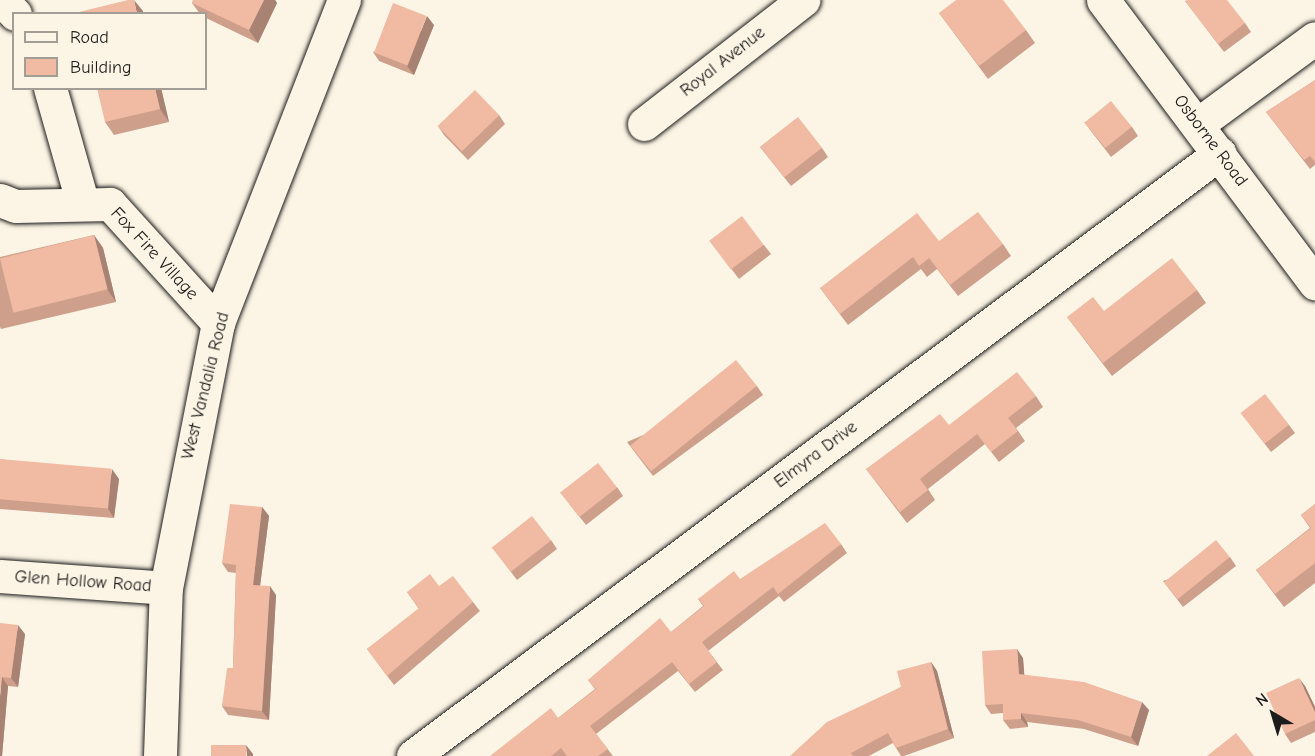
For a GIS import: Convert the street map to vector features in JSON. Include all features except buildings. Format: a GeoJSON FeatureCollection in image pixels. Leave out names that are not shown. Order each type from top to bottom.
{"type":"FeatureCollection","features":[{"type":"Feature","properties":{"kind":"street"},"geometry":{"type":"LineString","coordinates":[[2,0],[13,12]]}},
{"type":"Feature","properties":{"kind":"street","name":"West Vandalia Road"},"geometry":{"type":"LineString","coordinates":[[160,756],[166,588],[218,323],[344,0]]}},
{"type":"Feature","properties":{"kind":"street","name":"Royal Avenue"},"geometry":{"type":"LineString","coordinates":[[644,124],[803,0]]}},
{"type":"Feature","properties":{"kind":"street","name":"Osborne Road"},"geometry":{"type":"LineString","coordinates":[[1103,0],[1220,153],[1315,283]]}},
{"type":"Feature","properties":{"kind":"street"},"geometry":{"type":"LineString","coordinates":[[1198,124],[1315,38]]}},
{"type":"Feature","properties":{"kind":"street"},"geometry":{"type":"LineString","coordinates":[[51,90],[82,201]]}},
{"type":"Feature","properties":{"kind":"street","name":"Elmyra Drive"},"geometry":{"type":"LineString","coordinates":[[413,756],[1220,153]]}},
{"type":"Feature","properties":{"kind":"street","name":"Fox Fire Village"},"geometry":{"type":"LineString","coordinates":[[0,200],[16,206],[82,201],[110,204],[218,323]]}},
{"type":"Feature","properties":{"kind":"street","name":"Glen Hollow Road"},"geometry":{"type":"LineString","coordinates":[[0,576],[166,588]]}}]}
